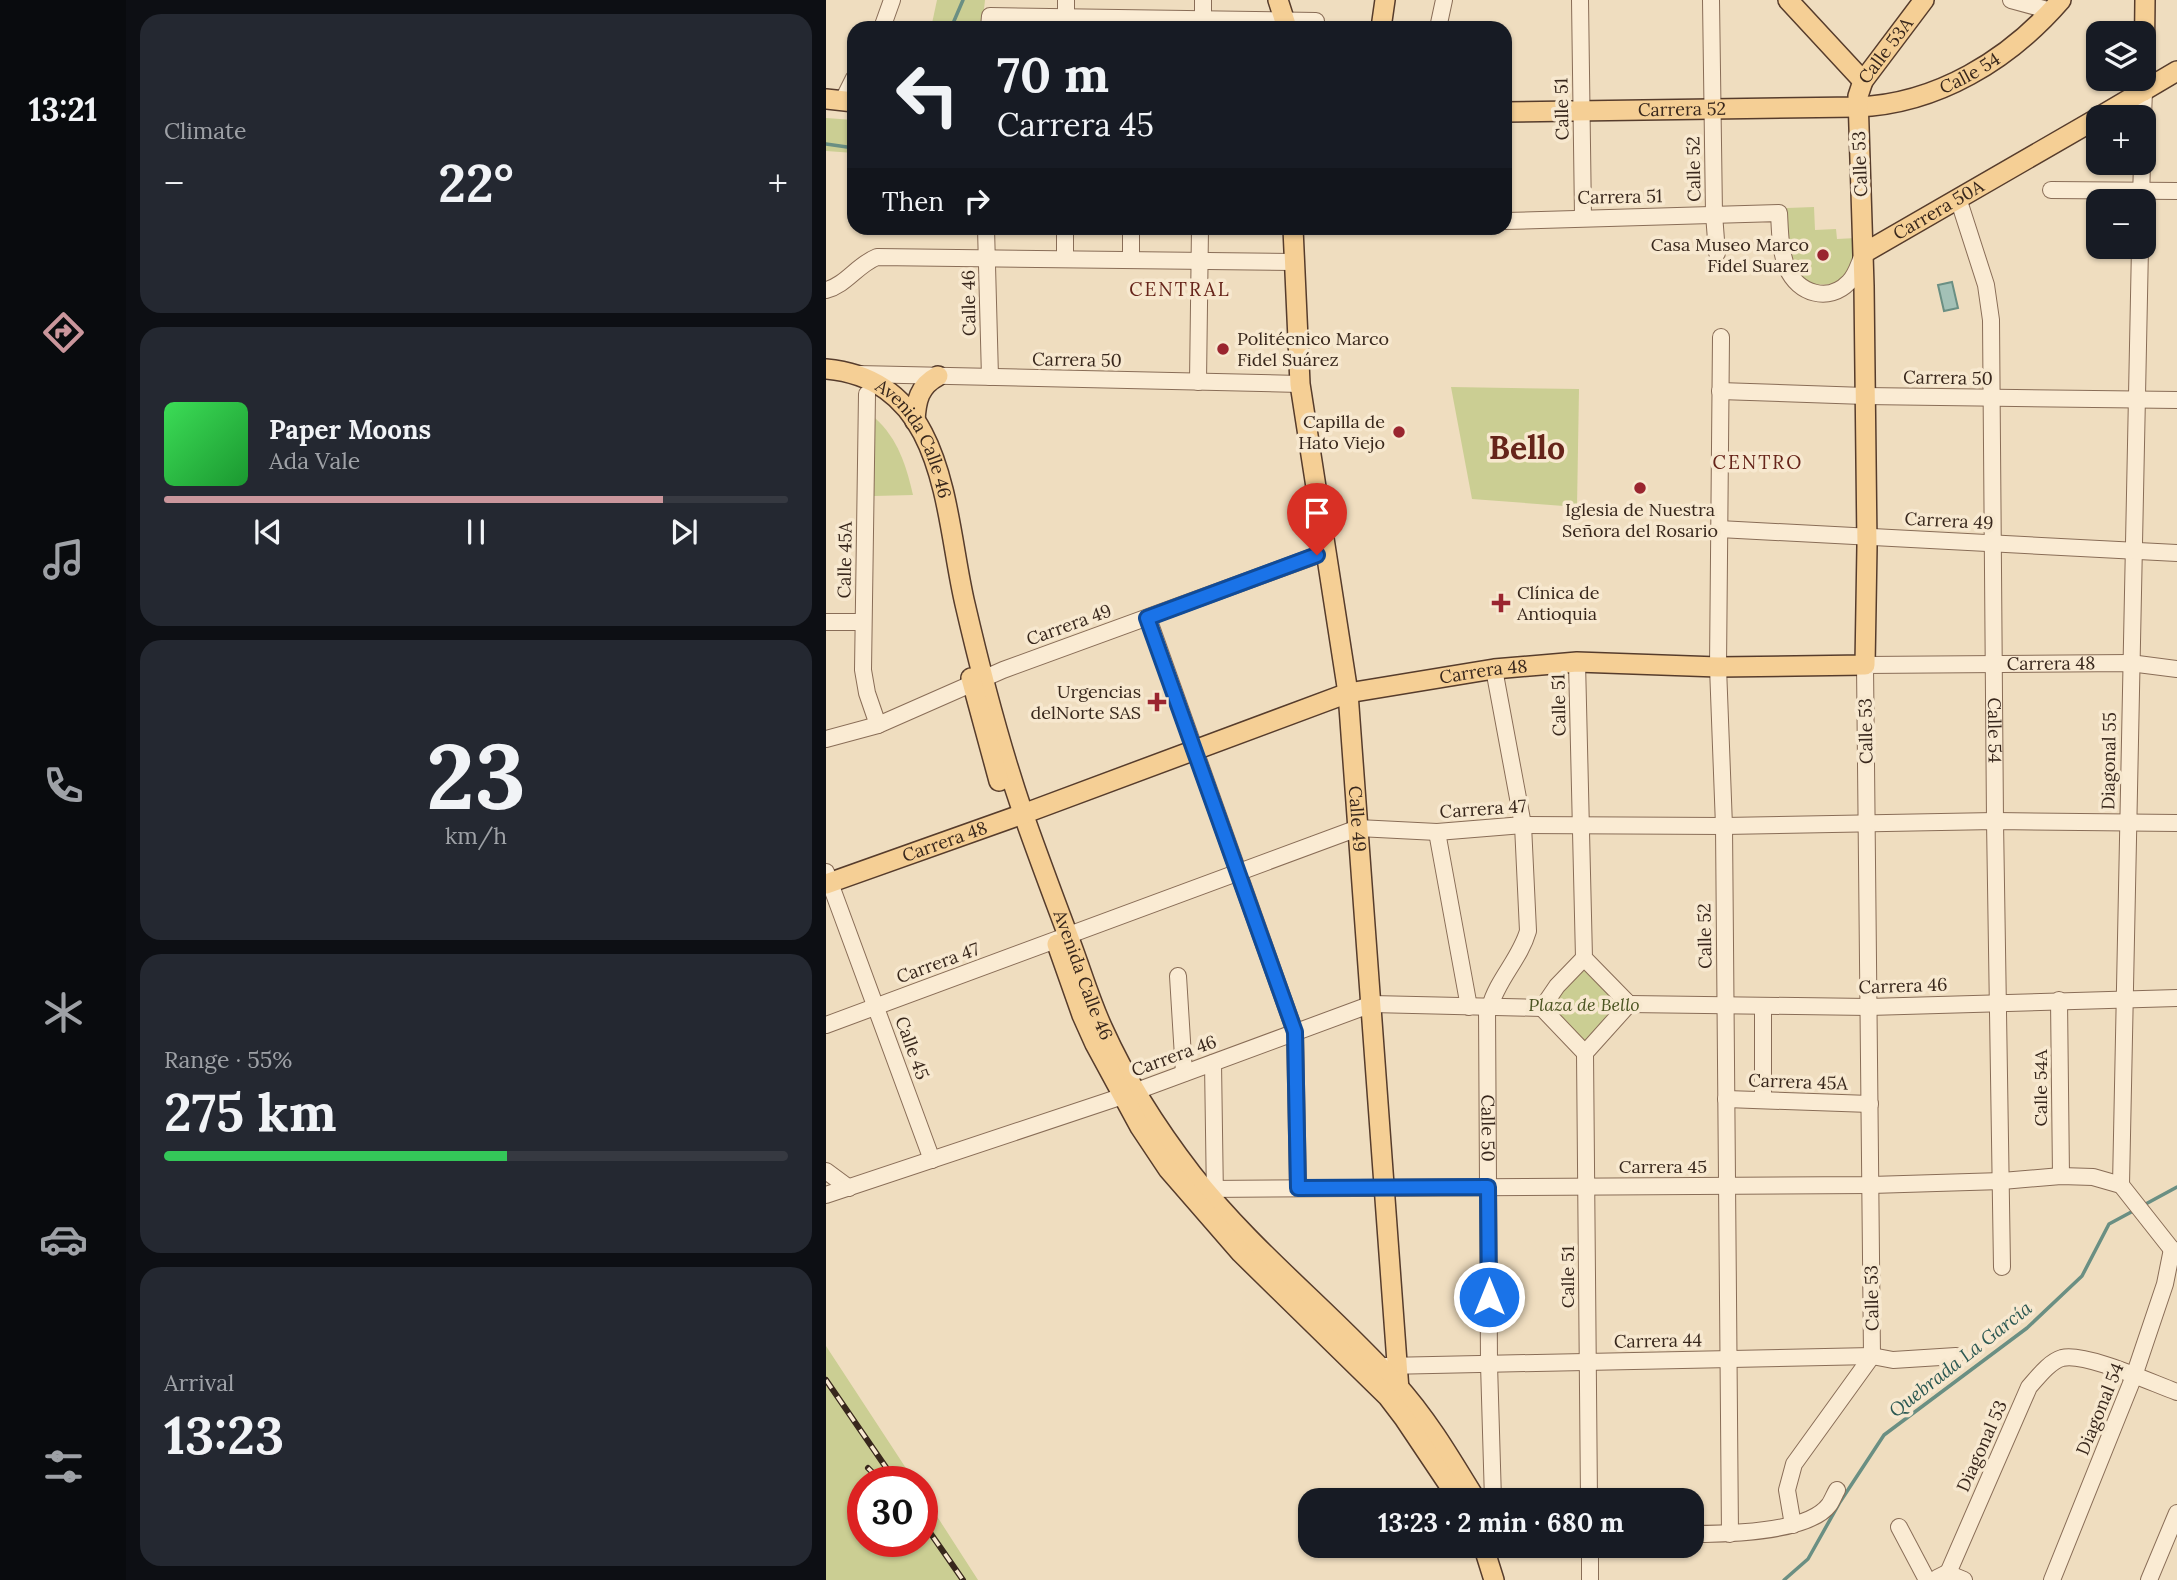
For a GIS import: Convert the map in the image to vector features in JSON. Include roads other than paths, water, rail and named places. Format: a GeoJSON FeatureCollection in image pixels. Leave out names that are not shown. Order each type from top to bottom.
{"type":"FeatureCollection","features":[{"type":"Feature","properties":{"kind":"main road"},"geometry":{"type":"LineString","coordinates":[[1278,0],[1285,21]]}},
{"type":"Feature","properties":{"kind":"main road"},"geometry":{"type":"LineString","coordinates":[[1382,21],[1385,0]]}},
{"type":"Feature","properties":{"kind":"main road"},"geometry":{"type":"LineString","coordinates":[[1788,0],[1863,81]]}},
{"type":"Feature","properties":{"kind":"main road","name":"Calle 53A"},"geometry":{"type":"LineString","coordinates":[[1857,107],[1863,81],[1924,0]]}},
{"type":"Feature","properties":{"kind":"main road"},"geometry":{"type":"LineString","coordinates":[[2145,0],[2145,21]]}},
{"type":"Feature","properties":{"kind":"main road","name":"Calle 54"},"geometry":{"type":"LineString","coordinates":[[1857,107],[1910,100],[1966,76],[2006,53],[2056,6]]}},
{"type":"Feature","properties":{"kind":"main road"},"geometry":{"type":"LineString","coordinates":[[2156,71],[2177,58]]}},
{"type":"Feature","properties":{"kind":"main road","name":"Carrera 50A"},"geometry":{"type":"LineString","coordinates":[[2156,84],[2177,71]]}},
{"type":"Feature","properties":{"kind":"main road","name":"Carrera 50A"},"geometry":{"type":"LineString","coordinates":[[2120,105],[2144,91]]}},
{"type":"Feature","properties":{"kind":"main road","name":"Carrera 52"},"geometry":{"type":"LineString","coordinates":[[1512,112],[1857,107]]}},
{"type":"Feature","properties":{"kind":"main road","name":"Calle 53"},"geometry":{"type":"LineString","coordinates":[[1857,107],[1864,253],[1867,537],[1865,665]]}},
{"type":"Feature","properties":{"kind":"main road","name":"Carrera 50A"},"geometry":{"type":"LineString","coordinates":[[1864,253],[2086,124]]}},
{"type":"Feature","properties":{"kind":"main road","name":"Calle 49"},"geometry":{"type":"LineString","coordinates":[[1293,235],[1300,384],[1348,693],[1385,1188],[1389,1366],[1399,1387],[1401,1413]]}},
{"type":"Feature","properties":{"kind":"main road","name":"Avenida Calle 46"},"geometry":{"type":"LineString","coordinates":[[826,369],[853,374],[884,390],[899,402],[929,443],[940,472],[978,681]]}},
{"type":"Feature","properties":{"kind":"main road"},"geometry":{"type":"LineString","coordinates":[[915,421],[920,392],[929,381],[938,376]]}},
{"type":"Feature","properties":{"kind":"main road"},"geometry":{"type":"LineString","coordinates":[[826,381],[844,384],[867,394]]}},
{"type":"Feature","properties":{"kind":"main road","name":"Avenida Calle 46"},"geometry":{"type":"LineString","coordinates":[[867,394],[897,419],[914,442],[926,470],[944,567],[1017,816],[1062,938],[1151,1145],[1216,1226],[1284,1296],[1359,1367],[1401,1413],[1451,1488]]}},
{"type":"Feature","properties":{"kind":"main road","name":"Carrera 48"},"geometry":{"type":"LineString","coordinates":[[827,879],[1017,816],[1348,693],[1494,669],[1577,662],[1718,667],[1865,665]]}},
{"type":"Feature","properties":{"kind":"main road","name":"Avenida Calle 46"},"geometry":{"type":"LineString","coordinates":[[1130,1093],[1263,1252],[1389,1366]]}},
{"type":"Feature","properties":{"kind":"main road"},"geometry":{"type":"LineString","coordinates":[[1399,1387],[1432,1429],[1469,1488]]}},
{"type":"Feature","properties":{"kind":"main road"},"geometry":{"type":"LineString","coordinates":[[1487,1558],[1494,1580]]}},
{"type":"Feature","properties":{"kind":"main road"},"geometry":{"type":"LineString","coordinates":[[1500,1558],[1506,1580]]}},
{"type":"Feature","properties":{"kind":"street"},"geometry":{"type":"LineString","coordinates":[[884,21],[892,0]]}},
{"type":"Feature","properties":{"kind":"street"},"geometry":{"type":"LineString","coordinates":[[1133,0],[1133,21]]}},
{"type":"Feature","properties":{"kind":"street"},"geometry":{"type":"LineString","coordinates":[[1203,0],[1203,21]]}},
{"type":"Feature","properties":{"kind":"street"},"geometry":{"type":"LineString","coordinates":[[1440,21],[1444,0]]}},
{"type":"Feature","properties":{"kind":"street","name":"Calle 51"},"geometry":{"type":"LineString","coordinates":[[1580,0],[1583,217]]}},
{"type":"Feature","properties":{"kind":"street","name":"Calle 52"},"geometry":{"type":"LineString","coordinates":[[1712,0],[1714,215],[1717,253]]}},
{"type":"Feature","properties":{"kind":"street"},"geometry":{"type":"LineString","coordinates":[[2011,0],[2056,6]]}},
{"type":"Feature","properties":{"kind":"street"},"geometry":{"type":"LineString","coordinates":[[1000,21],[1066,15],[1116,21]]}},
{"type":"Feature","properties":{"kind":"street"},"geometry":{"type":"LineString","coordinates":[[2143,105],[2144,91]]}},
{"type":"Feature","properties":{"kind":"street"},"geometry":{"type":"LineString","coordinates":[[2051,190],[2086,192]]}},
{"type":"Feature","properties":{"kind":"street"},"geometry":{"type":"LineString","coordinates":[[2156,194],[2177,191]]}},
{"type":"Feature","properties":{"kind":"street","name":"Calle 54"},"geometry":{"type":"LineString","coordinates":[[1958,198],[1989,302],[2002,1267]]}},
{"type":"Feature","properties":{"kind":"street","name":"Carrera 51"},"geometry":{"type":"LineString","coordinates":[[1512,221],[1779,213],[1782,252],[1792,277],[1802,288],[1823,295],[1835,293],[1848,284],[1864,253]]}},
{"type":"Feature","properties":{"kind":"street","name":"Calle 46"},"geometry":{"type":"LineString","coordinates":[[986,235],[990,377]]}},
{"type":"Feature","properties":{"kind":"street"},"geometry":{"type":"LineString","coordinates":[[1065,235],[1065,259]]}},
{"type":"Feature","properties":{"kind":"street"},"geometry":{"type":"LineString","coordinates":[[1131,235],[1131,260]]}},
{"type":"Feature","properties":{"kind":"street"},"geometry":{"type":"LineString","coordinates":[[1198,382],[1200,235]]}},
{"type":"Feature","properties":{"kind":"street"},"geometry":{"type":"LineString","coordinates":[[826,290],[840,285],[863,264],[877,257],[1293,262]]}},
{"type":"Feature","properties":{"kind":"street","name":"Diagonal 55"},"geometry":{"type":"LineString","coordinates":[[2122,1187],[2140,259]]}},
{"type":"Feature","properties":{"kind":"street","name":"Calle 52"},"geometry":{"type":"LineString","coordinates":[[1721,337],[1718,667],[1724,826],[1730,1534]]}},
{"type":"Feature","properties":{"kind":"street","name":"Carrera 50"},"geometry":{"type":"LineString","coordinates":[[853,374],[1300,384]]}},
{"type":"Feature","properties":{"kind":"street","name":"Carrera 50"},"geometry":{"type":"LineString","coordinates":[[1720,391],[1865,396],[2177,400]]}},
{"type":"Feature","properties":{"kind":"street","name":"Calle 45A"},"geometry":{"type":"LineString","coordinates":[[867,394],[864,682],[878,725]]}},
{"type":"Feature","properties":{"kind":"street","name":"Carrera 49"},"geometry":{"type":"LineString","coordinates":[[1719,529],[2177,553]]}},
{"type":"Feature","properties":{"kind":"street","name":"Carrera 49"},"geometry":{"type":"LineString","coordinates":[[826,739],[878,725],[978,681],[1326,552]]}},
{"type":"Feature","properties":{"kind":"street"},"geometry":{"type":"LineString","coordinates":[[1147,618],[1295,1032],[1298,1188]]}},
{"type":"Feature","properties":{"kind":"street"},"geometry":{"type":"LineString","coordinates":[[826,622],[863,622]]}},
{"type":"Feature","properties":{"kind":"street","name":"Calle 51"},"geometry":{"type":"LineString","coordinates":[[1577,662],[1584,958]]}},
{"type":"Feature","properties":{"kind":"street","name":"Carrera 48"},"geometry":{"type":"LineString","coordinates":[[1865,665],[2130,663],[2177,668]]}},
{"type":"Feature","properties":{"kind":"street","name":"Calle 53"},"geometry":{"type":"LineString","coordinates":[[1865,665],[1872,1356]]}},
{"type":"Feature","properties":{"kind":"street","name":"Calle 50"},"geometry":{"type":"LineString","coordinates":[[1493,1488],[1489,1364],[1489,1007],[1523,948],[1528,931],[1523,825],[1494,669]]}},
{"type":"Feature","properties":{"kind":"street","name":"Carrera 47"},"geometry":{"type":"LineString","coordinates":[[826,1025],[1358,828],[1437,832],[1523,825],[1724,826],[1995,821],[2177,823]]}},
{"type":"Feature","properties":{"kind":"street"},"geometry":{"type":"LineString","coordinates":[[1437,832],[1469,1007]]}},
{"type":"Feature","properties":{"kind":"street","name":"Calle 45"},"geometry":{"type":"LineString","coordinates":[[827,879],[932,1160]]}},
{"type":"Feature","properties":{"kind":"street"},"geometry":{"type":"LineString","coordinates":[[1584,958],[1629,1004],[1585,1053],[1542,1008],[1557,986],[1584,958]]}},
{"type":"Feature","properties":{"kind":"street"},"geometry":{"type":"LineString","coordinates":[[1178,976],[1184,1073]]}},
{"type":"Feature","properties":{"kind":"street","name":"Carrera 46"},"geometry":{"type":"LineString","coordinates":[[1629,1004],[1868,1007],[2177,998]]}},
{"type":"Feature","properties":{"kind":"street","name":"Calle 54A"},"geometry":{"type":"LineString","coordinates":[[2059,1000],[2061,1176]]}},
{"type":"Feature","properties":{"kind":"street","name":"Carrera 46"},"geometry":{"type":"LineString","coordinates":[[826,1195],[1130,1093],[1372,1004],[1542,1008]]}},
{"type":"Feature","properties":{"kind":"street"},"geometry":{"type":"LineString","coordinates":[[1763,1006],[1763,1100]]}},
{"type":"Feature","properties":{"kind":"street","name":"Calle 51"},"geometry":{"type":"LineString","coordinates":[[1585,1053],[1589,1488]]}},
{"type":"Feature","properties":{"kind":"street"},"geometry":{"type":"LineString","coordinates":[[1212,1193],[1213,1062]]}},
{"type":"Feature","properties":{"kind":"street","name":"Carrera 45A"},"geometry":{"type":"LineString","coordinates":[[1726,1099],[1870,1104]]}},
{"type":"Feature","properties":{"kind":"street"},"geometry":{"type":"LineString","coordinates":[[826,1171],[849,1188]]}},
{"type":"Feature","properties":{"kind":"street","name":"Carrera 45"},"geometry":{"type":"LineString","coordinates":[[1212,1193],[1298,1188],[1871,1185],[2002,1181],[2061,1176],[2093,1177],[2122,1187]]}},
{"type":"Feature","properties":{"kind":"street"},"geometry":{"type":"LineString","coordinates":[[2122,1187],[2171,1248]]}},
{"type":"Feature","properties":{"kind":"street","name":"Diagonal 54"},"geometry":{"type":"LineString","coordinates":[[2052,1580],[2134,1376],[2165,1284],[2171,1248]]}},
{"type":"Feature","properties":{"kind":"street"},"geometry":{"type":"LineString","coordinates":[[1793,1525],[1787,1490],[1794,1464],[1872,1356]]}},
{"type":"Feature","properties":{"kind":"street","name":"Carrera 44"},"geometry":{"type":"LineString","coordinates":[[1359,1367],[1872,1356],[1893,1360],[1956,1356]]}},
{"type":"Feature","properties":{"kind":"street","name":"Diagonal 53"},"geometry":{"type":"LineString","coordinates":[[1942,1578],[2029,1387],[2063,1358],[2083,1357],[2134,1376]]}},
{"type":"Feature","properties":{"kind":"street"},"geometry":{"type":"LineString","coordinates":[[2134,1376],[2177,1392]]}},
{"type":"Feature","properties":{"kind":"street"},"geometry":{"type":"LineString","coordinates":[[1704,1534],[1788,1528],[1828,1507],[1837,1490]]}},
{"type":"Feature","properties":{"kind":"street"},"geometry":{"type":"LineString","coordinates":[[2150,1580],[2177,1513]]}},
{"type":"Feature","properties":{"kind":"street"},"geometry":{"type":"LineString","coordinates":[[1899,1527],[1927,1580]]}},
{"type":"Feature","properties":{"kind":"street"},"geometry":{"type":"LineString","coordinates":[[1590,1558],[1590,1580]]}},
{"type":"Feature","properties":{"kind":"street"},"geometry":{"type":"LineString","coordinates":[[1942,1578],[1964,1580]]}},
{"type":"Feature","properties":{"kind":"water"},"geometry":{"type":"Polygon","coordinates":[[[1952,282],[1958,308],[1944,311],[1938,285],[1952,282]]]}},
{"type":"Feature","properties":{"kind":"waterway"},"geometry":{"type":"LineString","coordinates":[[954,21],[963,0]]}},
{"type":"Feature","properties":{"kind":"waterway"},"geometry":{"type":"LineString","coordinates":[[826,144],[847,147]]}},
{"type":"Feature","properties":{"kind":"waterway","name":"Quebrada La García"},"geometry":{"type":"LineString","coordinates":[[2142,1206],[2177,1187]]}},
{"type":"Feature","properties":{"kind":"waterway","name":"Quebrada La García"},"geometry":{"type":"LineString","coordinates":[[1784,1580],[1808,1559],[1840,1502],[1884,1435],[2027,1328],[2082,1276],[2109,1224],[2135,1210]]}},
{"type":"Feature","properties":{"kind":"railway"},"geometry":{"type":"LineString","coordinates":[[826,1380],[885,1466]]}},
{"type":"Feature","properties":{"kind":"railway"},"geometry":{"type":"LineString","coordinates":[[938,1544],[963,1580]]}},
{"type":"Feature","properties":{"kind":"place","name":"Casa Museo Marco Fidel Suarez"},"geometry":{"type":"Point","coordinates":[1823,255]}},
{"type":"Feature","properties":{"kind":"place","name":"Politécnico Marco Fidel Suárez"},"geometry":{"type":"Point","coordinates":[1223,349]}},
{"type":"Feature","properties":{"kind":"place","name":"Capilla de Hato Viejo"},"geometry":{"type":"Point","coordinates":[1399,432]}},
{"type":"Feature","properties":{"kind":"place","name":"Iglesia de Nuestra Señora del Rosario"},"geometry":{"type":"Point","coordinates":[1640,488]}},
{"type":"Feature","properties":{"kind":"place","name":"Clínica de Antioquia"},"geometry":{"type":"Point","coordinates":[1501,603]}},
{"type":"Feature","properties":{"kind":"place","name":"Urgencias delNorte SAS"},"geometry":{"type":"Point","coordinates":[1157,702]}},
{"type":"Feature","properties":{"kind":"district","name":"CENTRAL"},"geometry":{"type":"Point","coordinates":[1180,289]}},
{"type":"Feature","properties":{"kind":"district","name":"Bello"},"geometry":{"type":"Point","coordinates":[1527,448]}},
{"type":"Feature","properties":{"kind":"district","name":"CENTRO"},"geometry":{"type":"Point","coordinates":[1758,462]}},
{"type":"Feature","properties":{"kind":"park label","name":"Plaza de Bello"},"geometry":{"type":"Point","coordinates":[1584,1005]}}]}
